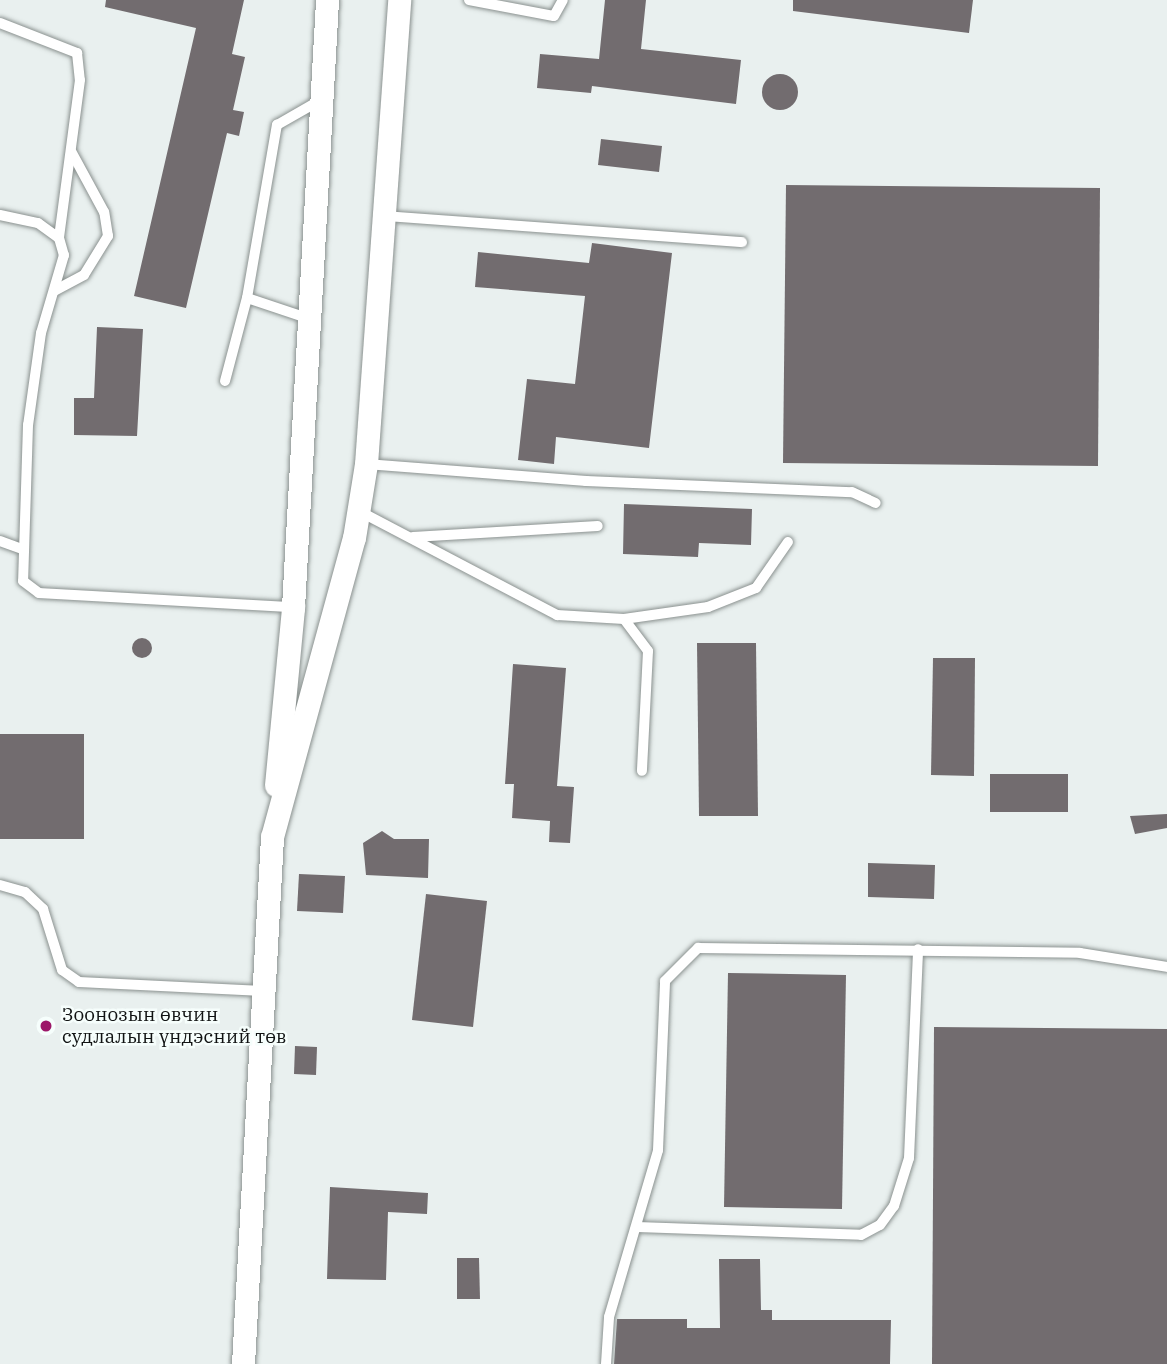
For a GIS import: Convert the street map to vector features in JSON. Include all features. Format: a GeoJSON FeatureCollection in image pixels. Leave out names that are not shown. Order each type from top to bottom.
{"type":"FeatureCollection","features":[{"type":"Feature","properties":{"kind":"street"},"geometry":{"type":"LineString","coordinates":[[243,1364],[272,837],[293,607],[319,101],[327,0]]}},
{"type":"Feature","properties":{"kind":"street"},"geometry":{"type":"LineString","coordinates":[[272,837],[359,511],[366,464],[399,0]]}},
{"type":"Feature","properties":{"kind":"lane"},"geometry":{"type":"LineString","coordinates":[[469,0],[554,16],[563,0]]}},
{"type":"Feature","properties":{"kind":"lane"},"geometry":{"type":"LineString","coordinates":[[0,23],[77,52],[80,80],[59,237],[64,255],[54,291],[28,425],[23,581],[39,593],[293,607]]}},
{"type":"Feature","properties":{"kind":"lane"},"geometry":{"type":"LineString","coordinates":[[225,380],[247,298],[277,125],[319,101]]}},
{"type":"Feature","properties":{"kind":"lane"},"geometry":{"type":"LineString","coordinates":[[54,291],[84,275],[108,236],[104,212],[71,151]]}},
{"type":"Feature","properties":{"kind":"lane"},"geometry":{"type":"LineString","coordinates":[[0,215],[38,223],[59,237]]}},
{"type":"Feature","properties":{"kind":"lane"},"geometry":{"type":"LineString","coordinates":[[385,216],[742,242]]}},
{"type":"Feature","properties":{"kind":"lane"},"geometry":{"type":"LineString","coordinates":[[247,298],[307,318]]}},
{"type":"Feature","properties":{"kind":"lane"},"geometry":{"type":"LineString","coordinates":[[366,464],[586,481],[852,492],[876,503]]}},
{"type":"Feature","properties":{"kind":"lane"},"geometry":{"type":"LineString","coordinates":[[359,511],[557,615],[624,619],[708,607],[756,588],[788,542]]}},
{"type":"Feature","properties":{"kind":"lane"},"geometry":{"type":"LineString","coordinates":[[410,537],[598,526]]}},
{"type":"Feature","properties":{"kind":"lane"},"geometry":{"type":"LineString","coordinates":[[0,541],[22,549]]}},
{"type":"Feature","properties":{"kind":"lane"},"geometry":{"type":"LineString","coordinates":[[624,619],[648,651],[642,771]]}},
{"type":"Feature","properties":{"kind":"lane"},"geometry":{"type":"LineString","coordinates":[[0,885],[25,892],[43,909],[62,971],[79,982],[263,990]]}},
{"type":"Feature","properties":{"kind":"lane"},"geometry":{"type":"LineString","coordinates":[[606,1364],[609,1317],[658,1150],[663,1095],[659,1040],[665,981],[676,965],[698,948],[732,944],[1080,953],[1167,967]]}},
{"type":"Feature","properties":{"kind":"lane"},"geometry":{"type":"LineString","coordinates":[[637,1227],[861,1235],[880,1225],[894,1206],[909,1158],[918,949]]}},
{"type":"Feature","properties":{"kind":"building"},"geometry":{"type":"Polygon","coordinates":[[[106,0],[244,0],[232,54],[245,57],[233,110],[244,112],[239,136],[227,133],[186,308],[134,296],[196,28],[105,7],[106,0]]]}},
{"type":"Feature","properties":{"kind":"building"},"geometry":{"type":"Polygon","coordinates":[[[605,0],[646,0],[641,49],[741,60],[736,104],[592,86],[591,93],[537,88],[540,54],[599,59],[605,0]]]}},
{"type":"Feature","properties":{"kind":"building"},"geometry":{"type":"Polygon","coordinates":[[[793,0],[973,0],[969,33],[793,11],[793,0]]]}},
{"type":"Feature","properties":{"kind":"building"},"geometry":{"type":"Polygon","coordinates":[[[780,74],[793,79],[798,92],[793,105],[780,110],[767,105],[762,92],[767,79],[780,74]]]}},
{"type":"Feature","properties":{"kind":"building"},"geometry":{"type":"Polygon","coordinates":[[[601,139],[662,146],[659,172],[598,165],[601,139]]]}},
{"type":"Feature","properties":{"kind":"building"},"geometry":{"type":"Polygon","coordinates":[[[786,185],[1100,188],[1098,466],[783,463],[786,185]]]}},
{"type":"Feature","properties":{"kind":"building"},"geometry":{"type":"Polygon","coordinates":[[[592,243],[672,253],[649,448],[556,437],[554,464],[518,460],[527,379],[575,384],[585,296],[475,287],[478,252],[589,263],[592,243]]]}},
{"type":"Feature","properties":{"kind":"building"},"geometry":{"type":"Polygon","coordinates":[[[97,327],[143,329],[137,436],[74,435],[74,398],[94,398],[97,327]]]}},
{"type":"Feature","properties":{"kind":"building"},"geometry":{"type":"Polygon","coordinates":[[[624,504],[752,509],[751,545],[699,543],[698,557],[623,554],[624,504]]]}},
{"type":"Feature","properties":{"kind":"building"},"geometry":{"type":"Polygon","coordinates":[[[142,638],[149,641],[152,648],[149,655],[142,658],[135,655],[132,648],[135,641],[142,638]]]}},
{"type":"Feature","properties":{"kind":"building"},"geometry":{"type":"Polygon","coordinates":[[[697,643],[756,643],[758,816],[699,816],[697,643]]]}},
{"type":"Feature","properties":{"kind":"building"},"geometry":{"type":"Polygon","coordinates":[[[933,658],[975,658],[974,776],[931,775],[933,658]]]}},
{"type":"Feature","properties":{"kind":"building"},"geometry":{"type":"Polygon","coordinates":[[[513,664],[566,668],[557,786],[574,787],[570,843],[549,842],[550,821],[512,818],[514,784],[505,784],[513,664]]]}},
{"type":"Feature","properties":{"kind":"building"},"geometry":{"type":"Polygon","coordinates":[[[0,734],[84,734],[84,839],[0,839],[0,734]]]}},
{"type":"Feature","properties":{"kind":"building"},"geometry":{"type":"Polygon","coordinates":[[[990,774],[1068,774],[1068,812],[990,812],[990,774]]]}},
{"type":"Feature","properties":{"kind":"building"},"geometry":{"type":"Polygon","coordinates":[[[1167,814],[1167,828],[1135,834],[1130,816],[1167,814]]]}},
{"type":"Feature","properties":{"kind":"building"},"geometry":{"type":"Polygon","coordinates":[[[382,831],[394,839],[429,839],[428,878],[366,875],[363,843],[382,831]]]}},
{"type":"Feature","properties":{"kind":"building"},"geometry":{"type":"Polygon","coordinates":[[[868,863],[935,865],[934,899],[868,897],[868,863]]]}},
{"type":"Feature","properties":{"kind":"building"},"geometry":{"type":"Polygon","coordinates":[[[299,874],[345,876],[343,913],[297,911],[299,874]]]}},
{"type":"Feature","properties":{"kind":"building"},"geometry":{"type":"Polygon","coordinates":[[[426,894],[487,901],[473,1027],[412,1020],[426,894]]]}},
{"type":"Feature","properties":{"kind":"building"},"geometry":{"type":"Polygon","coordinates":[[[728,973],[846,975],[842,1209],[724,1207],[728,973]]]}},
{"type":"Feature","properties":{"kind":"building"},"geometry":{"type":"Polygon","coordinates":[[[934,1027],[1167,1029],[1167,1364],[932,1364],[934,1027]]]}},
{"type":"Feature","properties":{"kind":"building"},"geometry":{"type":"Polygon","coordinates":[[[295,1046],[317,1047],[316,1075],[294,1074],[295,1046]]]}},
{"type":"Feature","properties":{"kind":"building"},"geometry":{"type":"Polygon","coordinates":[[[330,1187],[428,1193],[427,1214],[388,1212],[386,1280],[327,1279],[330,1187]]]}},
{"type":"Feature","properties":{"kind":"building"},"geometry":{"type":"Polygon","coordinates":[[[457,1258],[479,1258],[480,1299],[457,1299],[457,1258]]]}},
{"type":"Feature","properties":{"kind":"building"},"geometry":{"type":"Polygon","coordinates":[[[719,1259],[760,1259],[761,1310],[772,1310],[772,1320],[891,1320],[890,1364],[614,1364],[617,1319],[687,1319],[687,1328],[720,1328],[719,1259]]]}},
{"type":"Feature","properties":{"kind":"place","name":"Зоонозын өвчин судлалын үндэсний төв"},"geometry":{"type":"Point","coordinates":[46,1026]}}]}
